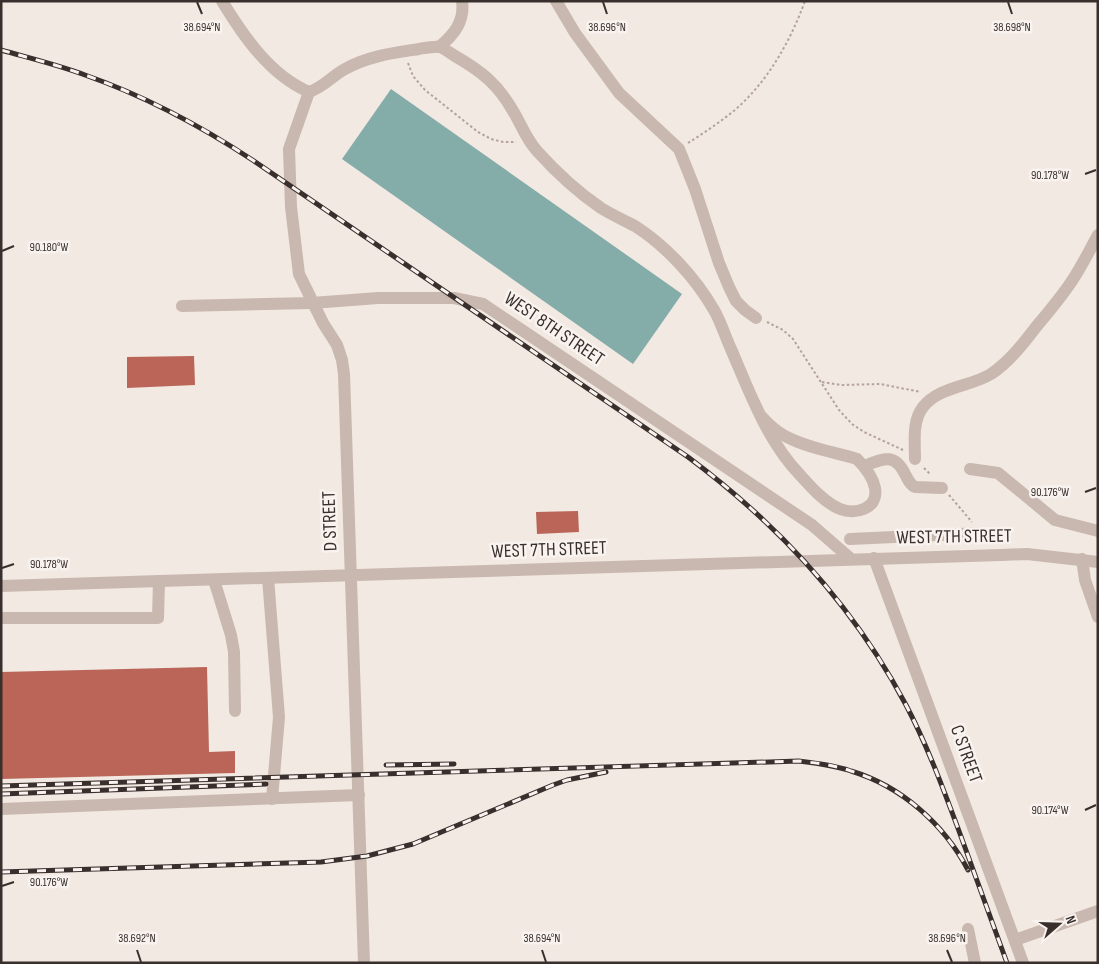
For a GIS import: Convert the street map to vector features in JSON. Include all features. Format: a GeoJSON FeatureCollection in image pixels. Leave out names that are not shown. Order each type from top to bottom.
{"type":"FeatureCollection","features":[{"type":"Feature","properties":{"kind":"street"},"geometry":{"type":"LineString","coordinates":[[222,1],[241,32],[266,61],[290,81],[310,92],[324,85],[344,70],[364,60],[382,54],[439,47],[456,31],[462,14],[462,1]]}},
{"type":"Feature","properties":{"kind":"street"},"geometry":{"type":"LineString","coordinates":[[556,1],[575,33],[620,93],[679,149],[729,287],[736,301],[756,318]]}},
{"type":"Feature","properties":{"kind":"street"},"geometry":{"type":"LineString","coordinates":[[439,47],[487,76],[506,98],[536,151],[582,194],[652,239],[686,272],[714,310],[761,416],[776,446],[810,486],[838,508],[853,512],[863,510],[870,505],[876,495],[875,488],[864,466],[857,459],[798,442],[773,428],[761,416]]}},
{"type":"Feature","properties":{"kind":"street","name":"D STREET"},"geometry":{"type":"LineString","coordinates":[[310,92],[289,148],[291,207],[299,274],[312,303],[336,345],[342,360],[344,374],[364,963]]}},
{"type":"Feature","properties":{"kind":"street"},"geometry":{"type":"LineString","coordinates":[[915,459],[917,419],[925,405],[938,394],[977,380],[1003,365],[1022,345],[1068,287],[1098,235]]}},
{"type":"Feature","properties":{"kind":"street","name":"WEST 8TH STREET"},"geometry":{"type":"LineString","coordinates":[[182,306],[312,303],[378,298],[454,298],[483,304],[812,525],[851,559]]}},
{"type":"Feature","properties":{"kind":"street"},"geometry":{"type":"LineString","coordinates":[[864,466],[888,458],[899,463],[914,487],[942,488]]}},
{"type":"Feature","properties":{"kind":"street"},"geometry":{"type":"LineString","coordinates":[[970,469],[998,473],[1055,520],[1098,531]]}},
{"type":"Feature","properties":{"kind":"street"},"geometry":{"type":"LineString","coordinates":[[850,539],[982,533]]}},
{"type":"Feature","properties":{"kind":"street","name":"WEST 7TH STREET"},"geometry":{"type":"LineString","coordinates":[[1,586],[1027,554],[1098,562]]}},
{"type":"Feature","properties":{"kind":"street","name":"C STREET"},"geometry":{"type":"LineString","coordinates":[[874,558],[1023,963]]}},
{"type":"Feature","properties":{"kind":"street"},"geometry":{"type":"LineString","coordinates":[[1082,559],[1085,580],[1098,617]]}},
{"type":"Feature","properties":{"kind":"street"},"geometry":{"type":"LineString","coordinates":[[268,578],[279,717],[272,799]]}},
{"type":"Feature","properties":{"kind":"street"},"geometry":{"type":"LineString","coordinates":[[214,580],[231,635],[234,652],[235,710]]}},
{"type":"Feature","properties":{"kind":"street"},"geometry":{"type":"LineString","coordinates":[[1,618],[158,618],[159,582]]}},
{"type":"Feature","properties":{"kind":"street"},"geometry":{"type":"LineString","coordinates":[[1,809],[358,795]]}},
{"type":"Feature","properties":{"kind":"street"},"geometry":{"type":"LineString","coordinates":[[1015,940],[1098,911]]}},
{"type":"Feature","properties":{"kind":"street"},"geometry":{"type":"LineString","coordinates":[[968,929],[976,963]]}},
{"type":"Feature","properties":{"kind":"path"},"geometry":{"type":"LineString","coordinates":[[679,149],[735,110],[754,91],[770,71],[786,45],[805,1]]}},
{"type":"Feature","properties":{"kind":"path"},"geometry":{"type":"LineString","coordinates":[[405,51],[409,68],[418,83],[473,129],[491,139],[503,142],[528,139]]}},
{"type":"Feature","properties":{"kind":"path"},"geometry":{"type":"LineString","coordinates":[[756,318],[783,330],[793,339],[839,410],[852,424],[864,432],[902,449],[915,459],[982,533]]}},
{"type":"Feature","properties":{"kind":"path"},"geometry":{"type":"LineString","coordinates":[[821,381],[841,385],[880,384],[938,394]]}},
{"type":"Feature","properties":{"kind":"water"},"geometry":{"type":"Polygon","coordinates":[[[391,89],[682,294],[633,364],[342,159],[391,89]]]}},
{"type":"Feature","properties":{"kind":"building"},"geometry":{"type":"Polygon","coordinates":[[[194,356],[195,385],[127,388],[127,357],[194,356]]]}},
{"type":"Feature","properties":{"kind":"building"},"geometry":{"type":"Polygon","coordinates":[[[578,511],[579,532],[537,534],[536,512],[578,511]]]}},
{"type":"Feature","properties":{"kind":"building"},"geometry":{"type":"Polygon","coordinates":[[[207,667],[209,752],[235,751],[235,773],[1,779],[1,672],[207,667]]]}},
{"type":"Feature","properties":{"kind":"railway"},"geometry":{"type":"LineString","coordinates":[[1,50],[75,71],[129,92],[193,124],[234,148],[688,457],[753,510],[783,539],[837,600],[862,633],[906,705],[941,783],[1007,963]]}},
{"type":"Feature","properties":{"kind":"railway"},"geometry":{"type":"LineString","coordinates":[[1,786],[799,761],[851,771],[887,786],[904,797],[934,822],[947,837],[968,870]]}},
{"type":"Feature","properties":{"kind":"railway"},"geometry":{"type":"LineString","coordinates":[[386,765],[454,764]]}},
{"type":"Feature","properties":{"kind":"railway"},"geometry":{"type":"LineString","coordinates":[[1,872],[321,862],[367,856],[413,844],[567,780],[606,772]]}},
{"type":"Feature","properties":{"kind":"railway"},"geometry":{"type":"LineString","coordinates":[[1,794],[266,784]]}}]}
